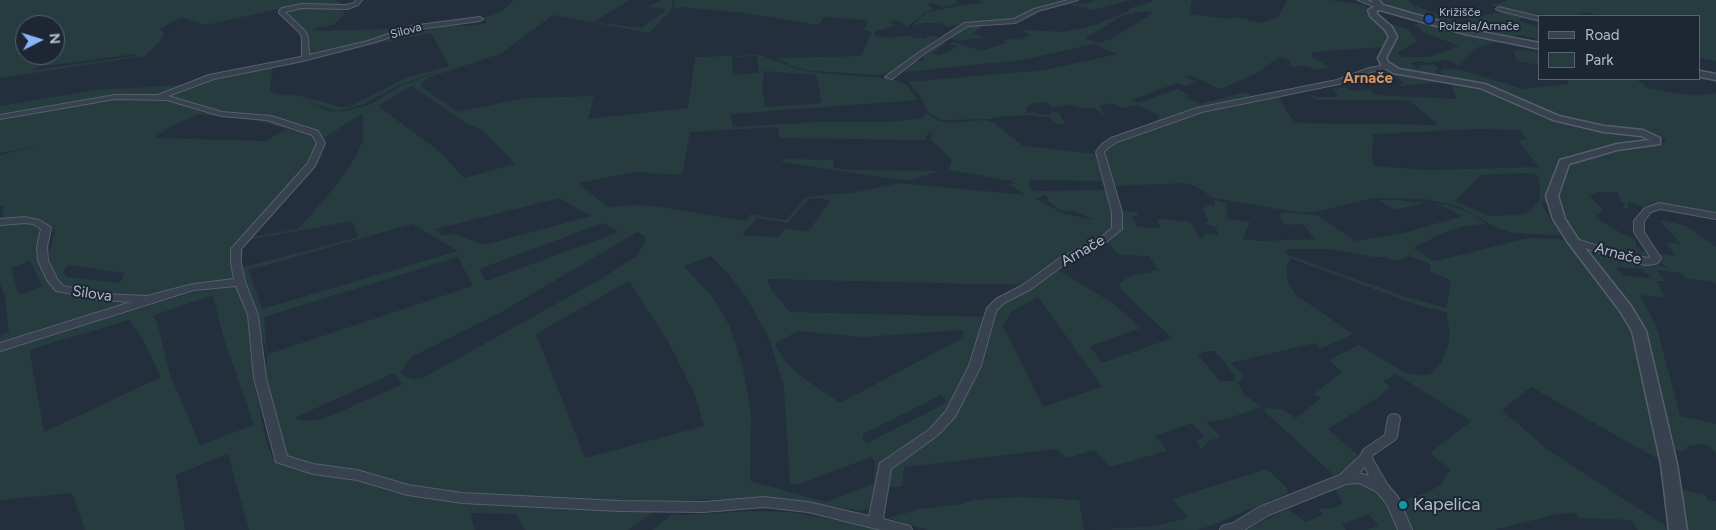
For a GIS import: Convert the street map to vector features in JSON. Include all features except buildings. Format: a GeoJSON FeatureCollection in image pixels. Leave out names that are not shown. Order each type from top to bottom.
{"type":"FeatureCollection","features":[{"type":"Feature","properties":{"kind":"street"},"geometry":{"type":"LineString","coordinates":[[303,59],[306,57],[305,37],[302,31],[281,12],[284,9],[302,6],[347,7],[356,4],[359,0]]}},
{"type":"Feature","properties":{"kind":"street"},"geometry":{"type":"LineString","coordinates":[[889,77],[966,24],[1015,21],[1036,10],[1075,0]]}},
{"type":"Feature","properties":{"kind":"street"},"geometry":{"type":"LineString","coordinates":[[1361,0],[1378,3],[1465,31],[1538,46]]}},
{"type":"Feature","properties":{"kind":"street"},"geometry":{"type":"LineString","coordinates":[[1378,3],[1372,10],[1374,16],[1389,29],[1393,37],[1382,53],[1384,63],[1388,67],[1415,76],[1482,86],[1556,118],[1604,129],[1643,133],[1655,138],[1656,142],[1617,147],[1564,162],[1552,196],[1559,219],[1573,241],[1626,309],[1639,331],[1668,464],[1678,530]]}},
{"type":"Feature","properties":{"kind":"street"},"geometry":{"type":"LineString","coordinates":[[1499,9],[1538,19]]}},
{"type":"Feature","properties":{"kind":"street","name":"Silova"},"geometry":{"type":"LineString","coordinates":[[160,98],[172,91],[212,77],[303,59],[362,44],[411,28],[480,19]]}},
{"type":"Feature","properties":{"kind":"street","name":"Arnače"},"geometry":{"type":"LineString","coordinates":[[875,523],[885,467],[934,432],[950,414],[975,366],[991,310],[1000,301],[1028,287],[1064,260],[1102,241],[1117,229],[1117,212],[1100,152],[1105,146],[1114,140],[1200,110],[1339,82],[1369,70],[1388,67]]}},
{"type":"Feature","properties":{"kind":"street"},"geometry":{"type":"LineString","coordinates":[[1701,74],[1716,76]]}},
{"type":"Feature","properties":{"kind":"street"},"geometry":{"type":"LineString","coordinates":[[0,117],[115,97],[160,98],[221,114],[268,118],[315,133],[321,142],[312,164],[236,249],[236,263],[240,282],[253,315],[260,378],[281,458],[313,469],[357,475],[408,490],[462,498],[619,506],[704,507],[764,502],[808,507],[901,529]]}},
{"type":"Feature","properties":{"kind":"street","name":"Arnače"},"geometry":{"type":"LineString","coordinates":[[1573,241],[1628,259],[1646,262],[1654,261],[1656,258],[1639,232],[1639,221],[1648,210],[1659,206],[1716,216]]}},
{"type":"Feature","properties":{"kind":"street","name":"Silova"},"geometry":{"type":"LineString","coordinates":[[0,222],[25,220],[36,222],[46,228],[42,247],[43,260],[52,280],[60,289],[103,297],[150,299]]}},
{"type":"Feature","properties":{"kind":"street","name":"Silova"},"geometry":{"type":"LineString","coordinates":[[0,347],[150,299],[193,288],[240,282]]}},
{"type":"Feature","properties":{"kind":"street"},"geometry":{"type":"LineString","coordinates":[[1345,479],[1366,458],[1368,452],[1391,437],[1394,418]]}},
{"type":"Feature","properties":{"kind":"street"},"geometry":{"type":"LineString","coordinates":[[1366,458],[1382,488],[1393,501],[1405,530]]}},
{"type":"Feature","properties":{"kind":"street"},"geometry":{"type":"LineString","coordinates":[[1227,530],[1237,527],[1264,512],[1345,479],[1361,478],[1382,488]]}},
{"type":"Feature","properties":{"kind":"green space"},"geometry":{"type":"Polygon","coordinates":[[[0,0],[335,0],[343,6],[287,7],[206,25],[181,17],[159,29],[164,33],[161,40],[145,56],[0,78],[0,0]]]}},
{"type":"Feature","properties":{"kind":"green space"},"geometry":{"type":"Polygon","coordinates":[[[514,0],[629,0],[594,22],[641,28],[665,11],[665,9],[648,7],[660,0],[672,0],[673,5],[669,13],[649,33],[553,15],[502,53],[430,77],[422,83],[422,87],[458,112],[525,98],[594,96],[588,119],[688,108],[695,57],[761,55],[810,72],[893,79],[906,84],[918,100],[731,114],[733,127],[822,122],[887,122],[920,119],[926,113],[937,120],[950,123],[985,120],[994,123],[1023,146],[1098,154],[1116,226],[1100,239],[1071,253],[1025,285],[767,279],[772,291],[790,312],[985,317],[971,368],[937,426],[898,451],[872,506],[863,511],[777,498],[619,502],[471,495],[415,488],[345,468],[300,463],[283,454],[266,378],[267,355],[255,307],[244,279],[244,267],[358,237],[352,221],[248,240],[252,237],[298,229],[309,217],[339,182],[357,154],[363,140],[363,113],[324,138],[312,129],[293,122],[262,115],[213,110],[169,96],[204,80],[273,64],[270,90],[276,94],[300,96],[342,107],[351,106],[405,78],[449,66],[431,33],[367,46],[374,44],[373,41],[406,30],[415,33],[447,25],[472,26],[487,23],[483,18],[502,11],[514,0]],[[757,56],[732,57],[733,75],[759,73],[757,56]],[[764,71],[762,89],[765,107],[822,103],[816,75],[764,71]],[[437,72],[402,84],[364,104],[338,111],[307,102],[332,112],[350,110],[369,105],[401,86],[437,72]],[[412,86],[378,106],[439,151],[464,178],[515,164],[484,131],[467,124],[412,86]],[[778,127],[690,132],[682,175],[635,172],[578,183],[607,207],[639,205],[660,207],[746,221],[751,214],[786,220],[806,197],[857,192],[899,183],[1025,195],[1008,183],[1016,184],[1012,181],[949,170],[952,159],[930,140],[933,132],[926,136],[927,140],[779,138],[778,127]],[[1029,180],[1029,187],[1034,191],[1105,190],[1101,181],[1029,180]],[[1045,195],[1036,199],[1065,214],[1094,220],[1072,210],[1069,212],[1059,209],[1047,201],[1049,199],[1045,195]],[[559,198],[435,229],[443,236],[454,234],[484,245],[591,216],[559,198]],[[820,198],[809,199],[788,223],[757,218],[742,236],[779,237],[785,228],[808,232],[830,201],[820,198]],[[603,223],[479,269],[486,281],[619,232],[603,223]],[[412,224],[249,270],[262,309],[458,251],[412,224]],[[637,232],[505,310],[411,357],[401,372],[413,380],[423,378],[601,279],[636,256],[645,243],[645,236],[637,232]],[[711,256],[684,266],[714,299],[729,325],[743,368],[751,414],[750,481],[826,502],[874,484],[875,461],[871,457],[797,485],[790,482],[784,387],[769,338],[745,295],[711,256]],[[458,257],[264,317],[267,351],[269,354],[473,286],[458,257]],[[629,281],[536,334],[585,458],[704,426],[695,395],[669,343],[629,281]],[[798,331],[776,343],[776,347],[788,365],[840,403],[957,341],[963,336],[964,331],[864,337],[798,331]],[[394,373],[294,418],[305,421],[323,419],[403,384],[394,373]],[[941,395],[863,434],[862,439],[867,443],[946,402],[941,395]]]}},
{"type":"Feature","properties":{"kind":"green space"},"geometry":{"type":"Polygon","coordinates":[[[675,0],[956,0],[957,4],[942,7],[932,3],[927,5],[934,9],[926,12],[907,27],[897,20],[890,22],[894,26],[874,32],[874,36],[890,38],[911,35],[913,38],[926,39],[928,35],[939,37],[890,73],[877,75],[812,71],[789,65],[777,58],[862,56],[871,32],[864,30],[868,20],[824,17],[818,25],[745,13],[681,7],[674,9],[675,0]]]}},
{"type":"Feature","properties":{"kind":"green space"},"geometry":{"type":"Polygon","coordinates":[[[979,0],[1071,0],[1036,9],[1016,19],[968,22],[948,27],[939,23],[922,23],[911,26],[928,12],[983,3],[979,0]]]}},
{"type":"Feature","properties":{"kind":"green space"},"geometry":{"type":"Polygon","coordinates":[[[1095,0],[1130,0],[1093,10],[1068,4],[1089,3],[1095,0]]]}},
{"type":"Feature","properties":{"kind":"green space"},"geometry":{"type":"Polygon","coordinates":[[[1152,0],[1196,0],[1191,2],[1190,14],[1230,19],[1235,17],[1261,23],[1278,17],[1287,0],[1329,0],[1366,5],[1367,12],[1382,25],[1389,38],[1384,47],[1313,52],[1311,56],[1329,67],[1318,70],[1301,65],[1297,67],[1290,66],[1289,60],[1279,57],[1257,73],[1220,89],[1190,75],[1186,77],[1196,82],[1186,86],[1177,83],[1132,100],[1138,103],[1178,89],[1189,95],[1187,98],[1200,104],[1245,92],[1254,97],[1152,125],[1150,124],[1160,118],[1155,113],[1138,105],[1121,108],[1112,103],[1100,106],[1105,115],[1093,108],[1069,105],[1051,108],[1047,102],[1030,104],[1025,109],[1028,110],[1026,113],[1035,112],[1041,115],[1052,114],[1051,112],[1059,113],[1065,124],[1057,124],[1049,117],[1025,115],[993,117],[992,119],[942,120],[928,112],[918,93],[908,82],[1045,70],[1117,54],[1093,44],[1023,60],[904,72],[920,56],[917,61],[924,60],[923,54],[942,43],[946,43],[932,53],[939,55],[947,53],[957,46],[949,43],[954,42],[982,51],[1006,43],[1003,41],[1012,38],[1020,40],[1031,35],[1023,31],[1063,32],[1095,25],[1129,11],[1129,9],[1152,2],[1152,0]],[[1145,11],[1124,15],[1085,38],[1098,43],[1111,39],[1153,13],[1145,11]]]}},
{"type":"Feature","properties":{"kind":"green space"},"geometry":{"type":"Polygon","coordinates":[[[1380,0],[1408,0],[1413,5],[1465,24],[1469,20],[1467,18],[1504,12],[1523,16],[1518,21],[1538,26],[1538,39],[1522,35],[1506,38],[1460,28],[1436,19],[1391,8],[1380,0]]]}},
{"type":"Feature","properties":{"kind":"green space"},"geometry":{"type":"Polygon","coordinates":[[[1508,0],[1716,0],[1716,61],[1701,58],[1701,15],[1599,15],[1584,12],[1575,15],[1543,14],[1528,16],[1499,9],[1491,4],[1498,4],[1508,0]]]}},
{"type":"Feature","properties":{"kind":"green space"},"geometry":{"type":"Polygon","coordinates":[[[293,7],[341,8],[345,14],[333,25],[316,28],[313,31],[387,29],[397,32],[344,48],[308,56],[307,39],[284,12],[293,7]]]}},
{"type":"Feature","properties":{"kind":"green space"},"geometry":{"type":"Polygon","coordinates":[[[1424,21],[1484,40],[1499,41],[1478,47],[1459,66],[1447,59],[1428,63],[1423,61],[1410,63],[1417,69],[1421,68],[1418,66],[1432,64],[1438,68],[1435,72],[1442,77],[1411,74],[1389,65],[1385,58],[1396,37],[1395,33],[1385,23],[1408,29],[1417,41],[1397,53],[1404,57],[1429,57],[1459,46],[1423,32],[1415,25],[1424,21]]]}},
{"type":"Feature","properties":{"kind":"green space"},"geometry":{"type":"Polygon","coordinates":[[[985,24],[972,34],[985,37],[962,40],[948,39],[965,26],[985,24]]]}},
{"type":"Feature","properties":{"kind":"green space"},"geometry":{"type":"Polygon","coordinates":[[[360,45],[363,47],[327,54],[360,45]]]}},
{"type":"Feature","properties":{"kind":"green space"},"geometry":{"type":"Polygon","coordinates":[[[1519,49],[1538,53],[1538,65],[1517,61],[1514,52],[1519,49]]]}},
{"type":"Feature","properties":{"kind":"green space"},"geometry":{"type":"Polygon","coordinates":[[[1444,68],[1461,70],[1523,89],[1569,84],[1567,80],[1637,80],[1648,88],[1674,93],[1697,95],[1716,93],[1716,215],[1654,202],[1642,207],[1629,202],[1627,210],[1622,207],[1625,204],[1621,202],[1618,192],[1598,192],[1590,196],[1603,210],[1595,217],[1636,240],[1636,246],[1641,251],[1648,252],[1651,259],[1643,260],[1578,242],[1562,218],[1556,196],[1569,167],[1574,162],[1607,151],[1659,146],[1666,141],[1664,138],[1649,133],[1564,120],[1537,110],[1493,88],[1450,79],[1439,72],[1444,68]]]}},
{"type":"Feature","properties":{"kind":"green space"},"geometry":{"type":"Polygon","coordinates":[[[1388,71],[1480,87],[1544,116],[1641,134],[1651,139],[1588,150],[1568,157],[1555,169],[1548,190],[1548,202],[1541,203],[1552,222],[1558,224],[1564,235],[1513,233],[1497,228],[1458,206],[1425,199],[1373,198],[1320,211],[1302,213],[1213,198],[1199,188],[1186,183],[1114,186],[1104,156],[1110,144],[1181,116],[1275,95],[1280,98],[1287,112],[1296,123],[1438,125],[1409,100],[1315,100],[1307,93],[1316,97],[1339,97],[1333,89],[1345,87],[1351,91],[1370,90],[1375,95],[1456,99],[1452,84],[1439,82],[1401,86],[1398,84],[1404,83],[1395,76],[1375,77],[1372,73],[1388,71]],[[1478,129],[1373,134],[1372,161],[1374,166],[1427,170],[1539,167],[1518,140],[1526,139],[1520,130],[1478,129]],[[1537,174],[1481,175],[1455,201],[1489,216],[1518,215],[1529,212],[1539,201],[1540,186],[1537,174]]]}},
{"type":"Feature","properties":{"kind":"green space"},"geometry":{"type":"Polygon","coordinates":[[[183,85],[157,95],[112,96],[0,116],[0,106],[95,90],[183,85]]]}},
{"type":"Feature","properties":{"kind":"green space"},"geometry":{"type":"Polygon","coordinates":[[[118,98],[169,100],[211,114],[262,118],[308,131],[318,139],[315,155],[232,250],[231,266],[235,276],[233,279],[206,282],[151,297],[99,295],[61,286],[54,278],[49,254],[55,231],[43,221],[33,219],[2,220],[4,206],[0,207],[0,155],[39,145],[0,153],[0,120],[118,98]],[[199,114],[173,125],[154,138],[265,141],[286,129],[254,120],[199,114]],[[68,265],[63,272],[67,277],[120,283],[125,273],[124,273],[68,265]]]}},
{"type":"Feature","properties":{"kind":"green space"},"geometry":{"type":"Polygon","coordinates":[[[785,159],[833,160],[834,168],[847,170],[941,171],[907,181],[781,162],[785,159]]]}},
{"type":"Feature","properties":{"kind":"green space"},"geometry":{"type":"Polygon","coordinates":[[[1214,200],[1226,203],[1228,219],[1250,222],[1243,239],[1260,241],[1315,239],[1303,224],[1284,225],[1280,218],[1281,212],[1317,215],[1355,241],[1404,233],[1462,216],[1440,205],[1425,203],[1394,210],[1379,200],[1396,200],[1448,205],[1470,213],[1486,224],[1465,226],[1445,232],[1413,248],[1431,260],[1437,261],[1528,238],[1560,239],[1568,242],[1631,325],[1663,462],[1531,387],[1502,410],[1548,450],[1672,530],[1638,530],[1631,520],[1580,518],[1575,513],[1557,514],[1495,530],[1409,530],[1399,508],[1409,508],[1405,499],[1426,493],[1441,485],[1450,470],[1431,454],[1432,451],[1471,421],[1396,374],[1383,381],[1390,387],[1377,398],[1328,429],[1358,455],[1348,470],[1335,476],[1265,412],[1265,408],[1281,409],[1296,418],[1321,398],[1314,394],[1342,372],[1329,360],[1359,345],[1407,374],[1429,375],[1441,363],[1448,345],[1450,333],[1446,312],[1414,304],[1290,258],[1286,269],[1287,277],[1290,287],[1296,295],[1353,334],[1320,349],[1315,343],[1231,363],[1244,377],[1238,383],[1244,394],[1261,407],[1230,418],[1206,422],[1221,437],[1208,441],[1201,450],[1197,441],[1205,437],[1192,423],[1155,436],[1167,451],[1110,467],[1094,450],[1068,458],[1057,449],[904,467],[902,486],[884,488],[891,467],[947,425],[992,315],[1003,301],[1043,281],[1056,269],[1114,304],[1141,328],[1090,346],[1102,363],[1172,338],[1121,290],[1120,283],[1132,275],[1151,273],[1151,271],[1158,270],[1149,256],[1119,255],[1108,241],[1119,231],[1120,213],[1126,211],[1137,212],[1137,216],[1132,216],[1137,227],[1160,228],[1157,219],[1162,219],[1190,222],[1200,238],[1205,236],[1203,233],[1218,235],[1216,227],[1204,223],[1209,222],[1203,208],[1207,204],[1215,207],[1214,200]],[[1288,249],[1285,254],[1407,297],[1446,308],[1451,284],[1448,279],[1431,272],[1429,263],[1408,256],[1397,261],[1385,257],[1374,257],[1329,249],[1288,249]],[[1038,297],[1011,312],[1003,326],[1043,407],[1101,387],[1038,297]],[[1215,351],[1197,354],[1220,381],[1235,381],[1234,374],[1215,351]]]}},
{"type":"Feature","properties":{"kind":"green space"},"geometry":{"type":"Polygon","coordinates":[[[1663,220],[1686,226],[1716,247],[1716,285],[1714,282],[1688,279],[1680,273],[1657,270],[1665,281],[1657,281],[1665,298],[1640,295],[1657,328],[1680,416],[1716,424],[1716,453],[1709,446],[1697,444],[1687,446],[1686,450],[1680,451],[1671,448],[1650,355],[1584,248],[1667,268],[1659,261],[1657,254],[1676,256],[1666,243],[1681,244],[1660,221],[1663,220]],[[1616,267],[1623,276],[1651,278],[1642,269],[1616,267]]]}},
{"type":"Feature","properties":{"kind":"green space"},"geometry":{"type":"Polygon","coordinates":[[[32,223],[43,227],[40,248],[57,289],[81,296],[136,302],[0,343],[0,335],[9,332],[5,296],[0,284],[0,225],[32,223]],[[30,261],[11,268],[18,292],[21,294],[42,286],[30,261]]]}},
{"type":"Feature","properties":{"kind":"green space"},"geometry":{"type":"Polygon","coordinates":[[[235,285],[239,288],[248,310],[254,383],[267,444],[273,458],[282,465],[295,470],[344,476],[410,495],[438,500],[625,512],[657,510],[628,530],[525,530],[516,514],[470,513],[475,530],[249,530],[228,454],[176,475],[185,530],[85,530],[72,493],[0,500],[0,351],[201,290],[235,285]],[[213,295],[152,316],[157,321],[170,374],[200,445],[254,425],[224,339],[213,295]],[[129,320],[32,349],[30,354],[44,432],[161,377],[142,338],[129,320]]]}},
{"type":"Feature","properties":{"kind":"green space"},"geometry":{"type":"Polygon","coordinates":[[[1267,469],[1286,487],[1288,493],[1198,530],[1089,529],[1150,527],[1188,518],[1172,499],[1267,469]]]}},
{"type":"Feature","properties":{"kind":"green space"},"geometry":{"type":"Polygon","coordinates":[[[1355,481],[1374,488],[1388,503],[1400,530],[1367,530],[1379,526],[1368,514],[1342,524],[1346,530],[1246,530],[1288,509],[1306,522],[1323,514],[1319,509],[1332,508],[1343,504],[1335,489],[1355,481]]]}},
{"type":"Feature","properties":{"kind":"green space"},"geometry":{"type":"Polygon","coordinates":[[[1679,489],[1705,495],[1708,500],[1716,501],[1716,530],[1685,530],[1679,489]]]}},
{"type":"Feature","properties":{"kind":"green space"},"geometry":{"type":"Polygon","coordinates":[[[1021,497],[1079,500],[1084,530],[927,530],[888,518],[919,509],[962,504],[973,500],[1021,497]]]}},
{"type":"Feature","properties":{"kind":"green space"},"geometry":{"type":"Polygon","coordinates":[[[749,511],[791,512],[890,530],[652,530],[672,514],[685,515],[749,511]]]}},
{"type":"Feature","properties":{"kind":"place","name":"Križišče Polzela/Arnače"},"geometry":{"type":"Point","coordinates":[1429,19]}},
{"type":"Feature","properties":{"kind":"place","name":"Kapelica"},"geometry":{"type":"Point","coordinates":[1403,505]}},
{"type":"Feature","properties":{"kind":"district","name":"Arnače"},"geometry":{"type":"Point","coordinates":[1368,79]}}]}
